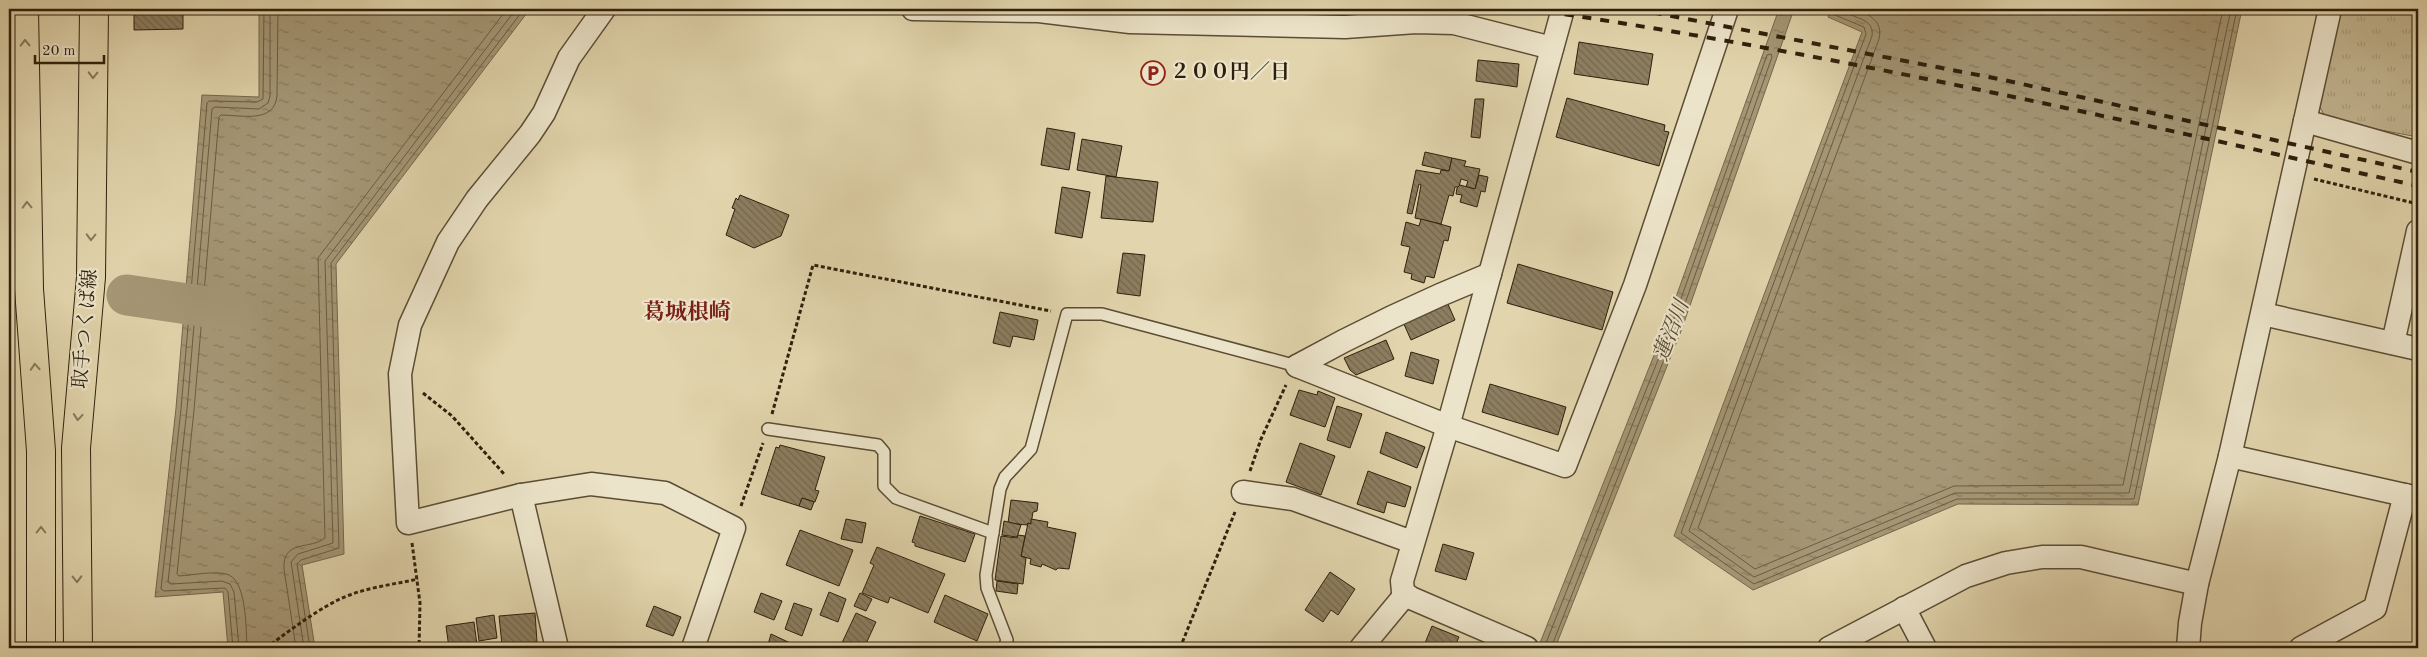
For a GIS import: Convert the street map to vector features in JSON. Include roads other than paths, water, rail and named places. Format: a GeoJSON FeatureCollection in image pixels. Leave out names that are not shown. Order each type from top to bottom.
{"type":"FeatureCollection","features":[{"type":"Feature","properties":{"kind":"main road"},"geometry":{"type":"LineString","coordinates":[[24,9],[29,289],[41,451],[41,648]]}},
{"type":"Feature","properties":{"kind":"main road","name":"取手つくば線"},"geometry":{"type":"LineString","coordinates":[[78,648],[76,448],[91,277],[94,9]]}},
{"type":"Feature","properties":{"kind":"street"},"geometry":{"type":"LineString","coordinates":[[604,9],[573,52],[544,113],[530,134],[477,198],[448,242],[410,325],[400,374],[408,523],[521,495],[591,484],[665,493],[734,528],[692,648]]}},
{"type":"Feature","properties":{"kind":"street"},"geometry":{"type":"LineString","coordinates":[[913,9],[1039,11],[1130,22],[1345,27],[1416,22],[1454,23],[1552,48]]}},
{"type":"Feature","properties":{"kind":"street"},"geometry":{"type":"LineString","coordinates":[[1519,645],[1406,595],[1403,592],[1402,581],[1412,542],[1448,426],[1564,9]]}},
{"type":"Feature","properties":{"kind":"street"},"geometry":{"type":"LineString","coordinates":[[1298,366],[1448,426],[1565,466],[1635,285],[1727,9]]}},
{"type":"Feature","properties":{"kind":"street"},"geometry":{"type":"LineString","coordinates":[[2188,648],[2190,624],[2198,584],[2263,314],[2292,174],[2330,9]]}},
{"type":"Feature","properties":{"kind":"street"},"geometry":{"type":"LineString","coordinates":[[2305,121],[2418,152]]}},
{"type":"Feature","properties":{"kind":"street"},"geometry":{"type":"LineString","coordinates":[[2393,343],[2418,231]]}},
{"type":"Feature","properties":{"kind":"street"},"geometry":{"type":"LineString","coordinates":[[1298,366],[1355,334],[1431,297],[1490,274]]}},
{"type":"Feature","properties":{"kind":"street"},"geometry":{"type":"LineString","coordinates":[[2263,314],[2418,349]]}},
{"type":"Feature","properties":{"kind":"street"},"geometry":{"type":"LineString","coordinates":[[2230,456],[2412,497],[2375,608],[2300,648]]}},
{"type":"Feature","properties":{"kind":"street"},"geometry":{"type":"LineString","coordinates":[[1243,492],[1294,499],[1412,542]]}},
{"type":"Feature","properties":{"kind":"street"},"geometry":{"type":"LineString","coordinates":[[521,495],[557,648]]}},
{"type":"Feature","properties":{"kind":"street"},"geometry":{"type":"LineString","coordinates":[[1829,648],[1966,576],[2006,563],[2042,557],[2081,557],[2198,584]]}},
{"type":"Feature","properties":{"kind":"street"},"geometry":{"type":"LineString","coordinates":[[1361,648],[1406,595]]}},
{"type":"Feature","properties":{"kind":"street"},"geometry":{"type":"LineString","coordinates":[[1904,608],[1925,648]]}},
{"type":"Feature","properties":{"kind":"lane"},"geometry":{"type":"LineString","coordinates":[[1004,648],[1007,640],[987,588],[986,575],[1000,489],[1005,477],[1031,449],[1067,314],[1102,314],[1298,366]]}},
{"type":"Feature","properties":{"kind":"lane"},"geometry":{"type":"LineString","coordinates":[[768,429],[878,445],[884,452],[884,486],[896,498],[993,534]]}},
{"type":"Feature","properties":{"kind":"water"},"geometry":{"type":"Polygon","coordinates":[[[259,9],[530,9],[336,264],[344,554],[302,565],[315,648],[228,648],[223,592],[155,597],[176,408],[202,95],[259,97],[259,9]]]}},
{"type":"Feature","properties":{"kind":"water","name":"蓮沼川"},"geometry":{"type":"Polygon","coordinates":[[[1779,9],[1794,9],[1681,331],[1555,648],[1538,648],[1666,325],[1779,9]]]}},
{"type":"Feature","properties":{"kind":"water"},"geometry":{"type":"Polygon","coordinates":[[[1830,9],[2242,9],[2138,505],[1958,504],[1753,590],[1674,536],[1862,32],[1828,17],[1830,9]]]}},
{"type":"Feature","properties":{"kind":"waterway"},"geometry":{"type":"LineString","coordinates":[[127,295],[235,311],[236,316]]}},
{"type":"Feature","properties":{"kind":"railway"},"geometry":{"type":"LineString","coordinates":[[1529,9],[1641,26],[1864,66],[2086,112],[2418,186]]}},
{"type":"Feature","properties":{"kind":"railway"},"geometry":{"type":"LineString","coordinates":[[1635,9],[2004,80],[2418,172]]}},
{"type":"Feature","properties":{"kind":"place","name":"２００円／日"},"geometry":{"type":"Point","coordinates":[1153,73]}},
{"type":"Feature","properties":{"kind":"district","name":"葛城根崎"},"geometry":{"type":"Point","coordinates":[687,313]}}]}
